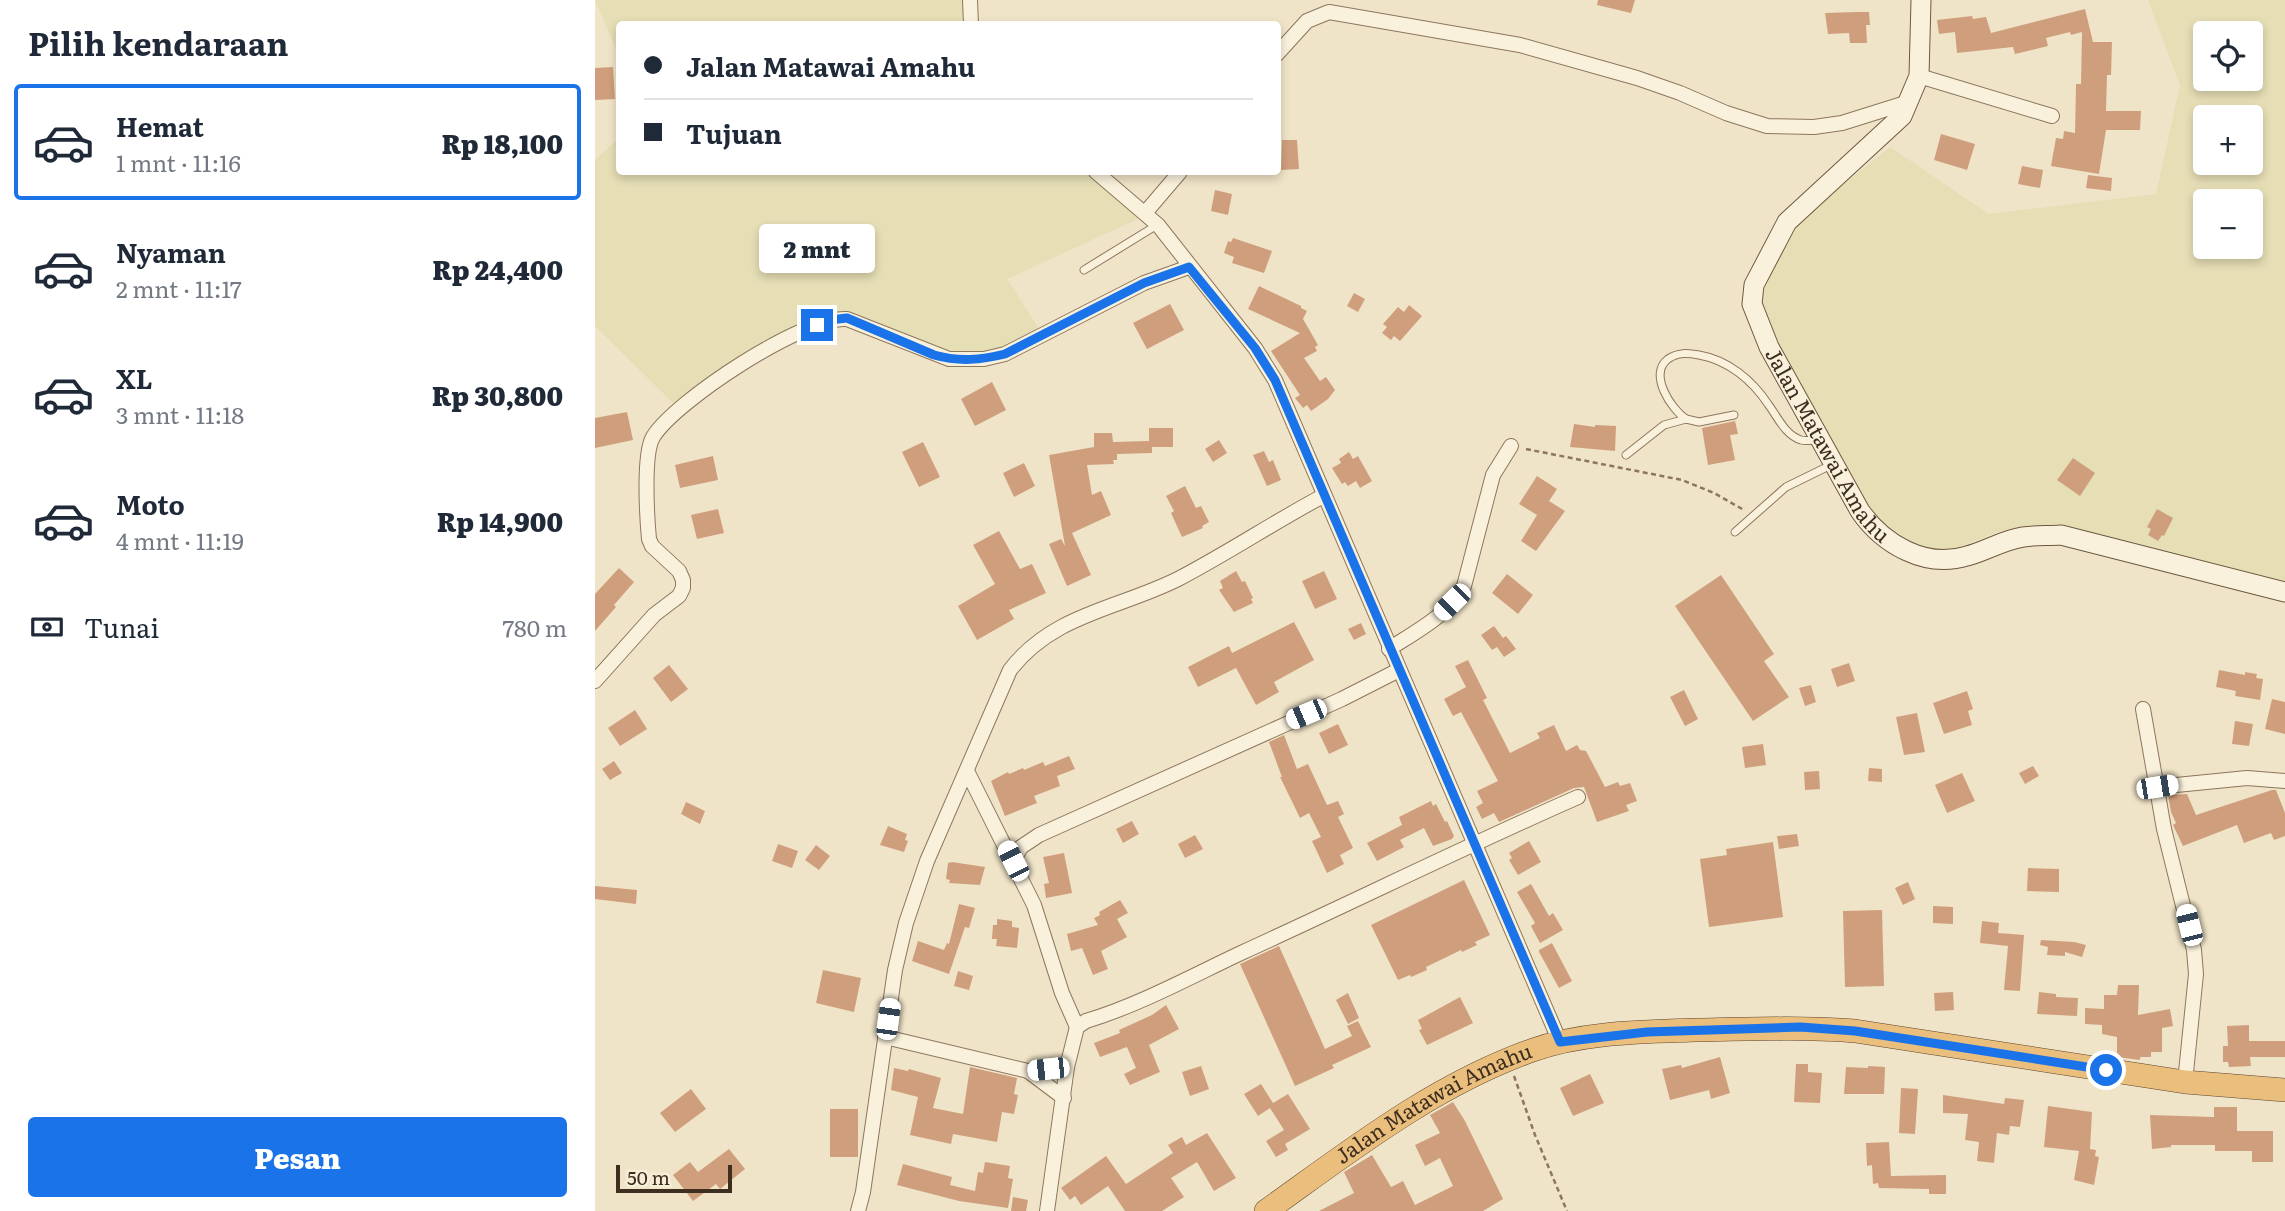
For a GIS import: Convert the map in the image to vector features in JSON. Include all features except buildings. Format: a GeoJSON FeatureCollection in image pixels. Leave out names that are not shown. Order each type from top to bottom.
{"type":"FeatureCollection","features":[{"type":"Feature","properties":{"kind":"highway","name":"Jalan Matawai Amahu"},"geometry":{"type":"LineString","coordinates":[[1266,1211],[1420,1105],[1469,1077],[1509,1059],[1560,1042],[1647,1032],[1800,1027],[1855,1031],[2185,1082],[2285,1090]]}},
{"type":"Feature","properties":{"kind":"main road","name":"Jalan Matawai Amahu"},"geometry":{"type":"LineString","coordinates":[[1921,0],[1919,76],[1902,116],[1890,130],[1851,162],[1787,222],[1754,285],[1752,304],[1769,347],[1833,464],[1871,526],[1897,547],[1912,553],[1950,559],[1965,557],[2023,537],[2061,536],[2285,592]]}},
{"type":"Feature","properties":{"kind":"street"},"geometry":{"type":"LineString","coordinates":[[970,0],[971,21]]}},
{"type":"Feature","properties":{"kind":"street"},"geometry":{"type":"LineString","coordinates":[[1281,50],[1307,21],[1329,12],[1520,45],[1637,78],[1767,126],[1814,127],[1842,123],[1909,102]]}},
{"type":"Feature","properties":{"kind":"street"},"geometry":{"type":"LineString","coordinates":[[1919,76],[2052,116]]}},
{"type":"Feature","properties":{"kind":"street"},"geometry":{"type":"LineString","coordinates":[[1100,175],[1158,225],[1255,348],[1275,380],[1560,1042]]}},
{"type":"Feature","properties":{"kind":"street"},"geometry":{"type":"LineString","coordinates":[[1145,213],[1177,175]]}},
{"type":"Feature","properties":{"kind":"street"},"geometry":{"type":"LineString","coordinates":[[595,681],[654,615],[679,596],[683,588],[679,571],[652,546],[649,539],[648,462],[651,440],[657,432],[674,412],[704,390],[773,345],[838,318],[847,318],[949,359],[985,359],[1005,354],[1144,283],[1189,267]]}},
{"type":"Feature","properties":{"kind":"street"},"geometry":{"type":"LineString","coordinates":[[1389,649],[1441,614],[1459,595],[1464,586],[1493,475],[1511,446]]}},
{"type":"Feature","properties":{"kind":"street"},"geometry":{"type":"LineString","coordinates":[[858,1211],[895,970],[906,923],[955,792],[967,771],[1010,670],[1034,644],[1052,631],[1161,588],[1323,496]]}},
{"type":"Feature","properties":{"kind":"street"},"geometry":{"type":"LineString","coordinates":[[1013,861],[1021,847],[1039,835],[1342,699],[1399,670]]}},
{"type":"Feature","properties":{"kind":"street"},"geometry":{"type":"LineString","coordinates":[[2143,709],[2157,787],[2194,950],[2196,974],[2185,1082]]}},
{"type":"Feature","properties":{"kind":"street"},"geometry":{"type":"LineString","coordinates":[[967,771],[1034,905],[1062,993],[1077,1027],[1067,1067],[1047,1211]]}},
{"type":"Feature","properties":{"kind":"street"},"geometry":{"type":"LineString","coordinates":[[2157,787],[2247,778],[2285,781]]}},
{"type":"Feature","properties":{"kind":"street"},"geometry":{"type":"LineString","coordinates":[[1077,1027],[1578,797]]}},
{"type":"Feature","properties":{"kind":"street"},"geometry":{"type":"LineString","coordinates":[[885,1037],[1028,1071],[1067,1067]]}},
{"type":"Feature","properties":{"kind":"street"},"geometry":{"type":"LineString","coordinates":[[1028,1071],[1064,1098]]}},
{"type":"Feature","properties":{"kind":"lane"},"geometry":{"type":"LineString","coordinates":[[1084,270],[1158,225]]}},
{"type":"Feature","properties":{"kind":"lane"},"geometry":{"type":"LineString","coordinates":[[1734,415],[1699,422],[1686,419],[1675,410],[1664,391],[1660,376],[1661,367],[1666,361],[1683,353],[1711,357],[1744,376],[1791,434],[1802,440],[1821,440]]}},
{"type":"Feature","properties":{"kind":"lane"},"geometry":{"type":"LineString","coordinates":[[1626,455],[1664,425],[1675,410]]}},
{"type":"Feature","properties":{"kind":"lane"},"geometry":{"type":"LineString","coordinates":[[1664,425],[1686,419]]}},
{"type":"Feature","properties":{"kind":"lane"},"geometry":{"type":"LineString","coordinates":[[1735,532],[1786,487],[1833,464]]}},
{"type":"Feature","properties":{"kind":"path"},"geometry":{"type":"LineString","coordinates":[[1511,446],[1682,480],[1714,493],[1744,510]]}},
{"type":"Feature","properties":{"kind":"path"},"geometry":{"type":"LineString","coordinates":[[1509,1059],[1535,1135],[1567,1211]]}},
{"type":"Feature","properties":{"kind":"shaded area"},"geometry":{"type":"Polygon","coordinates":[[[595,0],[968,0],[968,21],[616,21],[616,49],[595,0]]]}},
{"type":"Feature","properties":{"kind":"shaded area"},"geometry":{"type":"Polygon","coordinates":[[[2148,0],[2285,0],[2285,588],[2168,561],[2054,524],[1998,532],[1956,548],[1919,551],[1879,529],[1765,324],[1759,292],[1799,220],[1890,147],[1989,214],[2156,194],[2180,85],[2148,0]]]}},
{"type":"Feature","properties":{"kind":"shaded area"},"geometry":{"type":"Polygon","coordinates":[[[616,141],[616,175],[1090,175],[1138,219],[1007,279],[1043,335],[969,362],[827,317],[678,408],[595,326],[595,160],[616,141]]]}},
{"type":"Feature","properties":{"kind":"route"},"geometry":{"type":"LineString","coordinates":[[817,325],[847,318],[934,355],[949,359],[985,359],[1027,344],[1144,283],[1189,267],[1255,348],[1275,380],[1560,1042],[1647,1032],[1800,1027],[1855,1031],[2106,1070]]}}]}
